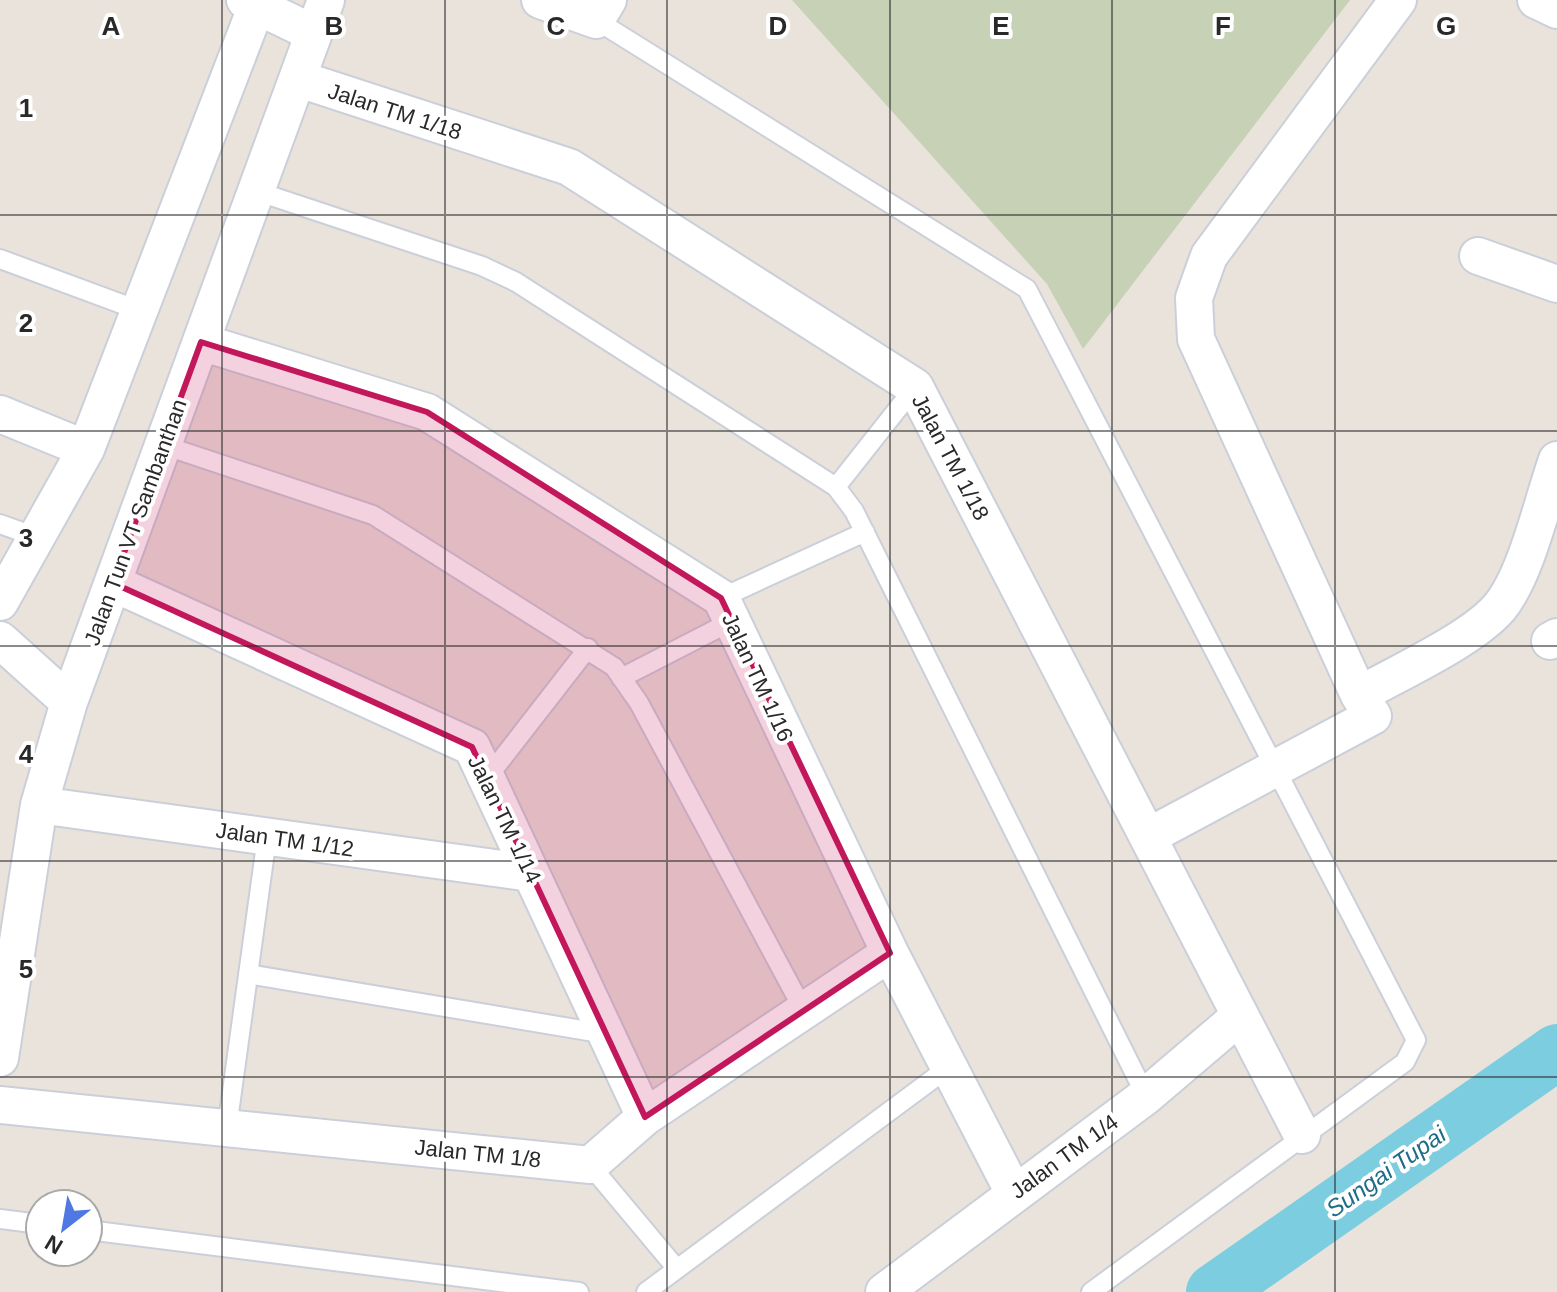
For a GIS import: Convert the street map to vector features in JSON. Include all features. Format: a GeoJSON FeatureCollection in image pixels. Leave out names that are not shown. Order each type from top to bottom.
{"type":"FeatureCollection","features":[{"type":"Feature","properties":{"kind":"street","name":"Jalan Tun VT Sambanthan"},"geometry":{"type":"LineString","coordinates":[[0,1058],[39,805],[69,702],[326,0]]}},
{"type":"Feature","properties":{"kind":"street"},"geometry":{"type":"LineString","coordinates":[[540,0],[602,10]]}},
{"type":"Feature","properties":{"kind":"street"},"geometry":{"type":"LineString","coordinates":[[1149,836],[1373,716],[1359,695],[1196,339],[1194,298],[1209,256],[1398,0]]}},
{"type":"Feature","properties":{"kind":"street"},"geometry":{"type":"LineString","coordinates":[[1536,0],[1557,10]]}},
{"type":"Feature","properties":{"kind":"street"},"geometry":{"type":"LineString","coordinates":[[0,602],[86,449],[251,3],[313,33]]}},
{"type":"Feature","properties":{"kind":"street","name":"Jalan TM 1/18"},"geometry":{"type":"LineString","coordinates":[[299,79],[569,167],[915,387],[1302,1135]]}},
{"type":"Feature","properties":{"kind":"street"},"geometry":{"type":"LineString","coordinates":[[1478,256],[1557,284]]}},
{"type":"Feature","properties":{"kind":"street","name":"Jalan TM 1/16"},"geometry":{"type":"LineString","coordinates":[[201,342],[427,412],[726,609],[890,953],[1014,1193]]}},
{"type":"Feature","properties":{"kind":"street"},"geometry":{"type":"LineString","coordinates":[[0,414],[86,449]]}},
{"type":"Feature","properties":{"kind":"street"},"geometry":{"type":"LineString","coordinates":[[1359,695],[1477,627],[1500,607],[1519,570],[1557,460]]}},
{"type":"Feature","properties":{"kind":"street","name":"Jalan TM 1/14"},"geometry":{"type":"LineString","coordinates":[[113,583],[472,747],[645,1117]]}},
{"type":"Feature","properties":{"kind":"street"},"geometry":{"type":"LineString","coordinates":[[0,640],[69,702]]}},
{"type":"Feature","properties":{"kind":"street","name":"Jalan TM 1/12"},"geometry":{"type":"LineString","coordinates":[[39,805],[531,873]]}},
{"type":"Feature","properties":{"kind":"street"},"geometry":{"type":"LineString","coordinates":[[590,1165],[645,1117],[890,953]]}},
{"type":"Feature","properties":{"kind":"street","name":"Jalan TM 1/4"},"geometry":{"type":"LineString","coordinates":[[884,1292],[1146,1096],[1240,1016]]}},
{"type":"Feature","properties":{"kind":"street","name":"Jalan TM 1/8"},"geometry":{"type":"LineString","coordinates":[[0,1105],[590,1165]]}},
{"type":"Feature","properties":{"kind":"lane"},"geometry":{"type":"LineString","coordinates":[[602,10],[1027,289],[1416,1040],[1405,1062],[1091,1292]]}},
{"type":"Feature","properties":{"kind":"lane"},"geometry":{"type":"LineString","coordinates":[[256,191],[482,266],[516,282],[836,487],[865,532],[1146,1096]]}},
{"type":"Feature","properties":{"kind":"lane"},"geometry":{"type":"LineString","coordinates":[[0,259],[138,310]]}},
{"type":"Feature","properties":{"kind":"lane"},"geometry":{"type":"LineString","coordinates":[[836,487],[915,387]]}},
{"type":"Feature","properties":{"kind":"lane"},"geometry":{"type":"LineString","coordinates":[[163,445],[373,515],[614,667],[639,703],[804,1011]]}},
{"type":"Feature","properties":{"kind":"lane"},"geometry":{"type":"LineString","coordinates":[[0,524],[36,537]]}},
{"type":"Feature","properties":{"kind":"lane"},"geometry":{"type":"LineString","coordinates":[[621,678],[726,609],[865,532]]}},
{"type":"Feature","properties":{"kind":"lane"},"geometry":{"type":"LineString","coordinates":[[487,778],[588,648]]}},
{"type":"Feature","properties":{"kind":"lane"},"geometry":{"type":"LineString","coordinates":[[227,1128],[267,837]]}},
{"type":"Feature","properties":{"kind":"lane"},"geometry":{"type":"LineString","coordinates":[[248,974],[606,1034]]}},
{"type":"Feature","properties":{"kind":"lane"},"geometry":{"type":"LineString","coordinates":[[646,1292],[949,1067]]}},
{"type":"Feature","properties":{"kind":"lane"},"geometry":{"type":"LineString","coordinates":[[590,1165],[677,1269]]}},
{"type":"Feature","properties":{"kind":"lane"},"geometry":{"type":"LineString","coordinates":[[0,1219],[24,1222]]}},
{"type":"Feature","properties":{"kind":"lane"},"geometry":{"type":"LineString","coordinates":[[104,1232],[579,1292]]}},
{"type":"Feature","properties":{"kind":"highlighted area"},"geometry":{"type":"Polygon","coordinates":[[[201,342],[427,412],[721,598],[890,953],[645,1117],[472,747],[113,583],[201,342]]]}},
{"type":"Feature","properties":{"kind":"green space"},"geometry":{"type":"Polygon","coordinates":[[[792,0],[1350,0],[1083,349],[1047,284],[792,0]]]}},
{"type":"Feature","properties":{"kind":"waterway","name":"Sungai Tupai"},"geometry":{"type":"LineString","coordinates":[[1214,1292],[1557,1052]]}}]}
